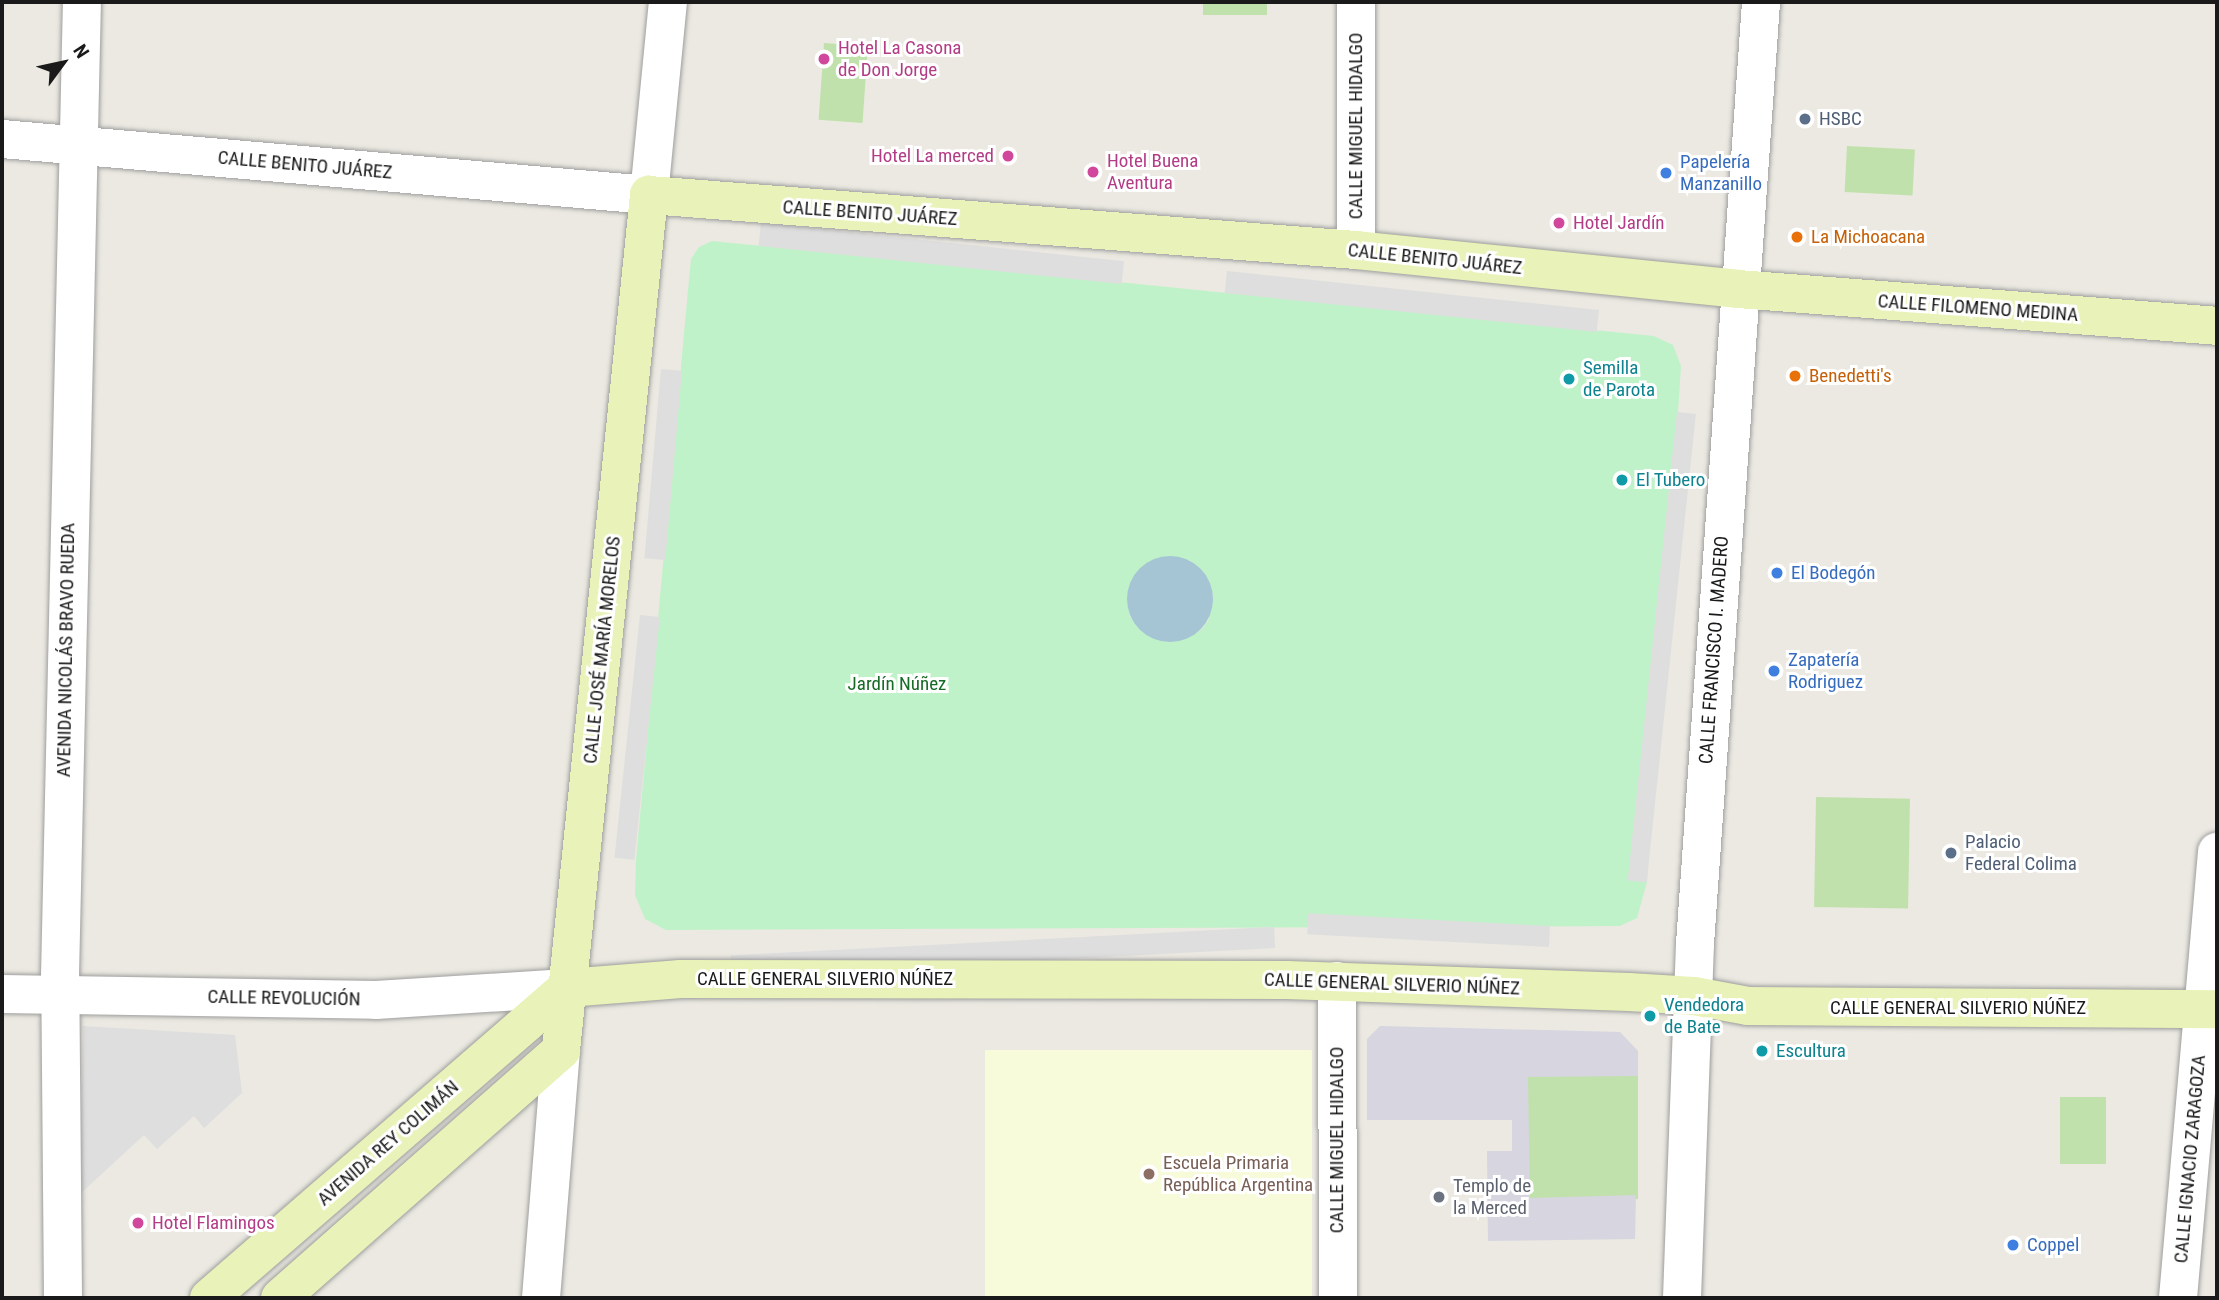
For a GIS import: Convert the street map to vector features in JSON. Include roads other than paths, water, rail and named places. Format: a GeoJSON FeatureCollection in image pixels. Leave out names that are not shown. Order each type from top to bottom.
{"type":"FeatureCollection","features":[{"type":"Feature","properties":{"kind":"main road","name":"CALLE BENITO JUÁREZ"},"geometry":{"type":"LineString","coordinates":[[649,195],[1356,250],[1738,289]]}},
{"type":"Feature","properties":{"kind":"main road","name":"CALLE JOSÉ MARÍA MORELOS"},"geometry":{"type":"LineString","coordinates":[[561,1050],[649,195]]}},
{"type":"Feature","properties":{"kind":"main road","name":"CALLE FILOMENO MEDINA"},"geometry":{"type":"LineString","coordinates":[[1738,289],[2217,326]]}},
{"type":"Feature","properties":{"kind":"main road","name":"CALLE GENERAL SILVERIO NÚÑEZ"},"geometry":{"type":"LineString","coordinates":[[567,988],[681,979],[1337,981],[1695,996],[1748,1006],[2210,1009]]}},
{"type":"Feature","properties":{"kind":"main road","name":"AVENIDA REY COLIMÁN"},"geometry":{"type":"LineString","coordinates":[[209,1298],[567,988]]}},
{"type":"Feature","properties":{"kind":"main road"},"geometry":{"type":"LineString","coordinates":[[280,1298],[561,1050]]}},
{"type":"Feature","properties":{"kind":"street","name":"AVENIDA NICOLÁS BRAVO RUEDA"},"geometry":{"type":"LineString","coordinates":[[63,1298],[60,993],[76,145],[82,2]]}},
{"type":"Feature","properties":{"kind":"street","name":"CALLE JOSÉ MARÍA MORELOS"},"geometry":{"type":"LineString","coordinates":[[649,195],[668,2]]}},
{"type":"Feature","properties":{"kind":"street","name":"CALLE MIGUEL HIDALGO"},"geometry":{"type":"LineString","coordinates":[[1356,2],[1356,250]]}},
{"type":"Feature","properties":{"kind":"street","name":"CALLE FRANCISCO I. MADERO"},"geometry":{"type":"LineString","coordinates":[[1682,1298],[1695,996],[1738,289],[1761,2]]}},
{"type":"Feature","properties":{"kind":"street","name":"CALLE BENITO JUÁREZ"},"geometry":{"type":"LineString","coordinates":[[2,139],[649,195]]}},
{"type":"Feature","properties":{"kind":"street","name":"CALLE IGNACIO ZARAGOZA"},"geometry":{"type":"LineString","coordinates":[[2178,1298],[2210,1009],[2217,852]]}},
{"type":"Feature","properties":{"kind":"street","name":"CALLE MIGUEL HIDALGO"},"geometry":{"type":"LineString","coordinates":[[1337,981],[1338,1298]]}},
{"type":"Feature","properties":{"kind":"street","name":"CALLE REVOLUCIÓN"},"geometry":{"type":"LineString","coordinates":[[2,994],[376,1000],[567,988]]}},
{"type":"Feature","properties":{"kind":"street","name":"CALLE JOSÉ MARÍA MORELOS"},"geometry":{"type":"LineString","coordinates":[[541,1298],[561,1050]]}},
{"type":"Feature","properties":{"kind":"water"},"geometry":{"type":"Polygon","coordinates":[[[1170,556],[1194,563],[1206,575],[1213,599],[1206,623],[1194,635],[1170,642],[1146,635],[1134,623],[1127,599],[1134,575],[1146,563],[1170,556]]]}},
{"type":"Feature","properties":{"kind":"place","name":"Hotel La Casona de Don Jorge"},"geometry":{"type":"Point","coordinates":[824,59]}},
{"type":"Feature","properties":{"kind":"place","name":"HSBC"},"geometry":{"type":"Point","coordinates":[1805,119]}},
{"type":"Feature","properties":{"kind":"place","name":"Hotel La merced"},"geometry":{"type":"Point","coordinates":[1008,156]}},
{"type":"Feature","properties":{"kind":"place","name":"Hotel Buena Aventura"},"geometry":{"type":"Point","coordinates":[1093,172]}},
{"type":"Feature","properties":{"kind":"place","name":"Papelería Manzanillo"},"geometry":{"type":"Point","coordinates":[1666,173]}},
{"type":"Feature","properties":{"kind":"place","name":"Hotel Jardín"},"geometry":{"type":"Point","coordinates":[1559,223]}},
{"type":"Feature","properties":{"kind":"place","name":"La Michoacana"},"geometry":{"type":"Point","coordinates":[1797,237]}},
{"type":"Feature","properties":{"kind":"place","name":"Benedetti's"},"geometry":{"type":"Point","coordinates":[1795,376]}},
{"type":"Feature","properties":{"kind":"place","name":"Semilla de Parota"},"geometry":{"type":"Point","coordinates":[1569,379]}},
{"type":"Feature","properties":{"kind":"place","name":"El Tubero"},"geometry":{"type":"Point","coordinates":[1622,480]}},
{"type":"Feature","properties":{"kind":"place","name":"El Bodegón"},"geometry":{"type":"Point","coordinates":[1777,573]}},
{"type":"Feature","properties":{"kind":"place","name":"Zapatería Rodriguez"},"geometry":{"type":"Point","coordinates":[1774,671]}},
{"type":"Feature","properties":{"kind":"place","name":"Palacio Federal Colima"},"geometry":{"type":"Point","coordinates":[1951,853]}},
{"type":"Feature","properties":{"kind":"place","name":"Vendedora de Bate"},"geometry":{"type":"Point","coordinates":[1650,1016]}},
{"type":"Feature","properties":{"kind":"place","name":"Escultura"},"geometry":{"type":"Point","coordinates":[1762,1051]}},
{"type":"Feature","properties":{"kind":"place","name":"Escuela Primaria República Argentina"},"geometry":{"type":"Point","coordinates":[1149,1174]}},
{"type":"Feature","properties":{"kind":"place","name":"Templo de la Merced"},"geometry":{"type":"Point","coordinates":[1439,1197]}},
{"type":"Feature","properties":{"kind":"place","name":"Hotel Flamingos"},"geometry":{"type":"Point","coordinates":[138,1223]}},
{"type":"Feature","properties":{"kind":"place","name":"Coppel"},"geometry":{"type":"Point","coordinates":[2013,1245]}},
{"type":"Feature","properties":{"kind":"park label","name":"Jardín Núñez"},"geometry":{"type":"Point","coordinates":[897,684]}}]}
